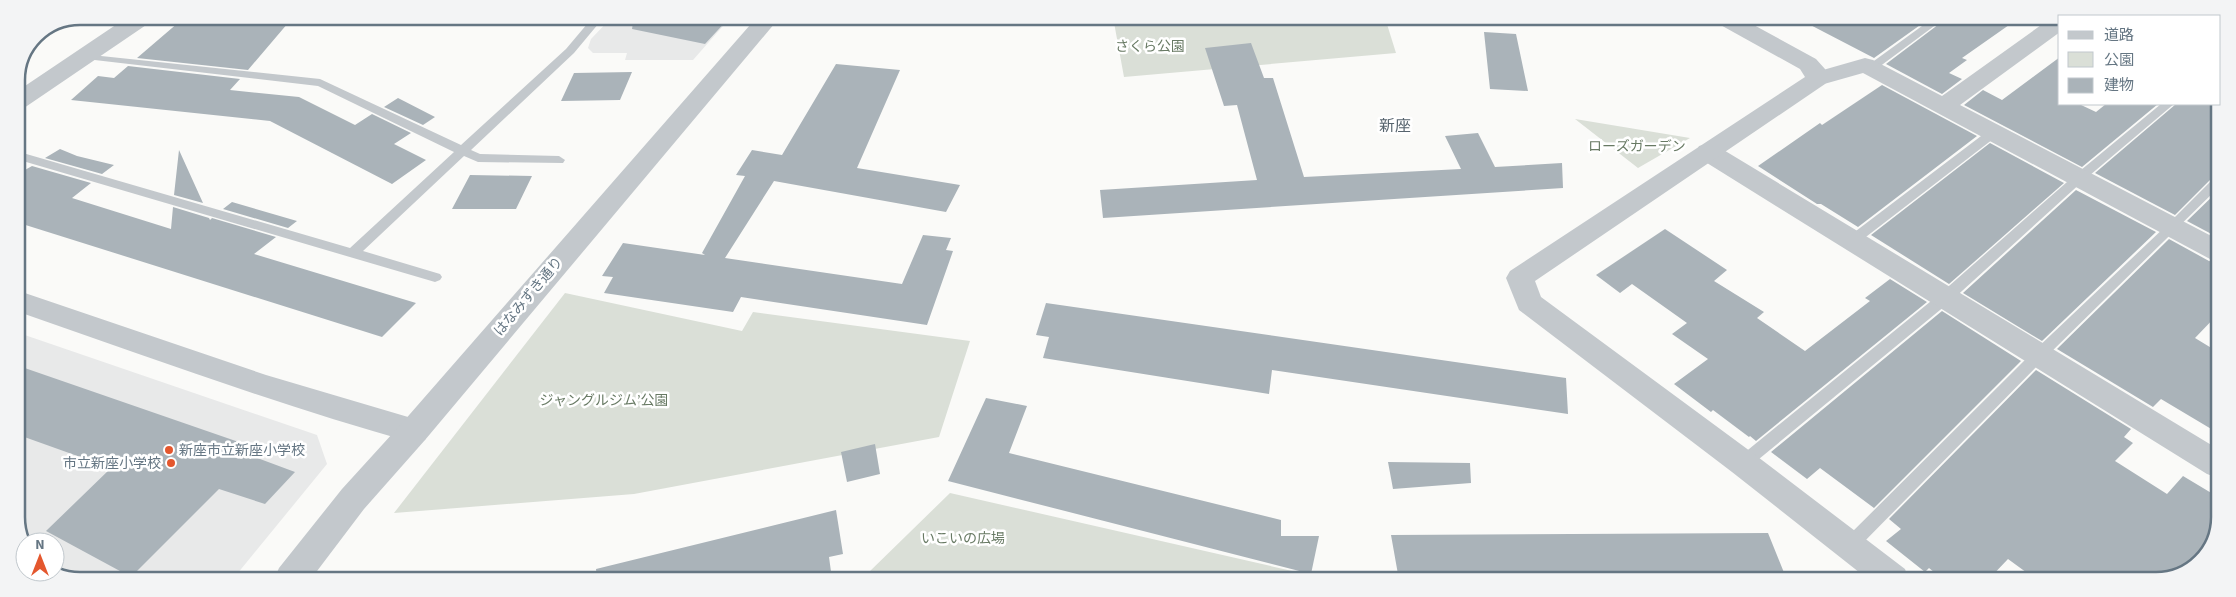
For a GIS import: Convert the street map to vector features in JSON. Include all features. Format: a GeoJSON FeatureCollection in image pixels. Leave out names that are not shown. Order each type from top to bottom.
{"type":"FeatureCollection","features":[{"type":"Feature","properties":{"kind":"street"},"geometry":{"type":"LineString","coordinates":[[25,97],[131,25]]}},
{"type":"Feature","properties":{"kind":"street","name":"はなみずき通り"},"geometry":{"type":"LineString","coordinates":[[296,572],[353,499],[414,431],[762,25]]}},
{"type":"Feature","properties":{"kind":"street"},"geometry":{"type":"LineString","coordinates":[[1738,25],[1808,64],[1814,69],[1817,79]]}},
{"type":"Feature","properties":{"kind":"street"},"geometry":{"type":"LineString","coordinates":[[1943,106],[2056,25]]}},
{"type":"Feature","properties":{"kind":"street"},"geometry":{"type":"LineString","coordinates":[[1883,572],[1743,463],[1529,303],[1520,278],[1817,79],[1865,65],[2211,248]]}},
{"type":"Feature","properties":{"kind":"street"},"geometry":{"type":"LineString","coordinates":[[1708,152],[2211,460]]}},
{"type":"Feature","properties":{"kind":"street"},"geometry":{"type":"LineString","coordinates":[[25,303],[376,421],[414,431]]}},
{"type":"Feature","properties":{"kind":"lane"},"geometry":{"type":"LineString","coordinates":[[353,253],[465,151],[570,51],[592,25]]}},
{"type":"Feature","properties":{"kind":"lane"},"geometry":{"type":"LineString","coordinates":[[1871,68],[1930,25]]}},
{"type":"Feature","properties":{"kind":"lane"},"geometry":{"type":"LineString","coordinates":[[86,56],[320,83],[478,158],[559,160]]}},
{"type":"Feature","properties":{"kind":"lane"},"geometry":{"type":"LineString","coordinates":[[1743,463],[1946,298],[2079,178],[2167,105]]}},
{"type":"Feature","properties":{"kind":"lane"},"geometry":{"type":"LineString","coordinates":[[1853,240],[1993,133]]}},
{"type":"Feature","properties":{"kind":"lane"},"geometry":{"type":"LineString","coordinates":[[25,158],[436,277]]}},
{"type":"Feature","properties":{"kind":"lane"},"geometry":{"type":"LineString","coordinates":[[1850,546],[2039,355],[2211,188]]}},
{"type":"Feature","properties":{"kind":"shaded area"},"geometry":{"type":"Polygon","coordinates":[[[604,25],[724,25],[693,60],[625,60],[627,53],[593,53],[588,48],[591,39],[604,25]]]}},
{"type":"Feature","properties":{"kind":"shaded area","name":"新座市立新座小学校"},"geometry":{"type":"Polygon","coordinates":[[[25,335],[317,435],[327,464],[239,572],[73,572],[66,570],[65,532],[27,532],[26,528],[25,335]]]}},
{"type":"Feature","properties":{"kind":"green space","name":"さくら公園"},"geometry":{"type":"Polygon","coordinates":[[[1114,25],[1387,25],[1396,53],[1124,77],[1114,25]]]}},
{"type":"Feature","properties":{"kind":"green space","name":"ローズガーデン"},"geometry":{"type":"Polygon","coordinates":[[[1575,119],[1690,138],[1638,168],[1575,119]]]}},
{"type":"Feature","properties":{"kind":"green space","name":"ジャングルジム’公園"},"geometry":{"type":"Polygon","coordinates":[[[565,293],[742,331],[753,312],[970,341],[939,437],[634,494],[394,513],[565,293]]]}},
{"type":"Feature","properties":{"kind":"green space","name":"いこいの広場"},"geometry":{"type":"Polygon","coordinates":[[[950,493],[1297,572],[869,572],[950,493]]]}},
{"type":"Feature","properties":{"kind":"building"},"geometry":{"type":"Polygon","coordinates":[[[176,25],[286,25],[248,70],[137,58],[176,25]]]}},
{"type":"Feature","properties":{"kind":"building"},"geometry":{"type":"Polygon","coordinates":[[[633,25],[723,25],[705,44],[632,29],[633,25]]]}},
{"type":"Feature","properties":{"kind":"building"},"geometry":{"type":"Polygon","coordinates":[[[1810,25],[1920,25],[1874,58],[1810,25]]]}},
{"type":"Feature","properties":{"kind":"building"},"geometry":{"type":"Polygon","coordinates":[[[1938,25],[2009,25],[1962,58],[1967,60],[1949,73],[1962,79],[1942,94],[1886,64],[1938,25]]]}},
{"type":"Feature","properties":{"kind":"building"},"geometry":{"type":"Polygon","coordinates":[[[1484,32],[1516,34],[1528,91],[1490,89],[1484,32]]]}},
{"type":"Feature","properties":{"kind":"building"},"geometry":{"type":"Polygon","coordinates":[[[1251,43],[1264,78],[1273,78],[1304,177],[1461,169],[1445,136],[1478,133],[1495,167],[1562,163],[1563,188],[1103,218],[1100,190],[1257,180],[1237,105],[1224,106],[1205,48],[1251,43]]]}},
{"type":"Feature","properties":{"kind":"building"},"geometry":{"type":"Polygon","coordinates":[[[2058,58],[2058,105],[2081,105],[2096,112],[2105,105],[2157,105],[2082,167],[1964,105],[1983,90],[2002,100],[2058,58]]]}},
{"type":"Feature","properties":{"kind":"building"},"geometry":{"type":"Polygon","coordinates":[[[836,64],[900,70],[857,168],[960,185],[946,212],[774,181],[725,258],[902,284],[923,235],[951,238],[946,250],[953,251],[927,325],[741,297],[733,312],[604,293],[613,277],[602,276],[623,243],[705,255],[702,253],[745,176],[736,175],[752,150],[782,155],[836,64]]]}},
{"type":"Feature","properties":{"kind":"building"},"geometry":{"type":"Polygon","coordinates":[[[128,66],[240,79],[230,90],[299,97],[355,125],[372,114],[411,133],[394,144],[426,160],[392,184],[270,121],[71,100],[98,76],[114,78],[128,66]]]}},
{"type":"Feature","properties":{"kind":"building"},"geometry":{"type":"Polygon","coordinates":[[[632,72],[620,100],[561,101],[574,73],[632,72]]]}},
{"type":"Feature","properties":{"kind":"building"},"geometry":{"type":"Polygon","coordinates":[[[1882,85],[1977,136],[1858,227],[1821,204],[1817,204],[1758,166],[1820,123],[1822,125],[1882,85]]]}},
{"type":"Feature","properties":{"kind":"building"},"geometry":{"type":"Polygon","coordinates":[[[398,98],[435,117],[423,125],[384,107],[398,98]]]}},
{"type":"Feature","properties":{"kind":"building"},"geometry":{"type":"Polygon","coordinates":[[[2175,105],[2211,105],[2211,179],[2175,215],[2095,173],[2175,105]]]}},
{"type":"Feature","properties":{"kind":"building"},"geometry":{"type":"Polygon","coordinates":[[[1990,143],[2064,183],[1949,284],[1871,235],[1990,143]]]}},
{"type":"Feature","properties":{"kind":"building"},"geometry":{"type":"Polygon","coordinates":[[[60,149],[77,156],[114,165],[102,174],[45,158],[60,149]]]}},
{"type":"Feature","properties":{"kind":"building"},"geometry":{"type":"Polygon","coordinates":[[[179,150],[203,203],[174,195],[179,150]]]}},
{"type":"Feature","properties":{"kind":"building"},"geometry":{"type":"Polygon","coordinates":[[[32,166],[91,183],[72,198],[171,229],[173,207],[209,218],[210,220],[212,218],[276,237],[254,254],[416,303],[382,337],[25,225],[25,170],[32,166]]]}},
{"type":"Feature","properties":{"kind":"building"},"geometry":{"type":"Polygon","coordinates":[[[470,175],[532,176],[516,209],[452,209],[470,175]]]}},
{"type":"Feature","properties":{"kind":"building"},"geometry":{"type":"Polygon","coordinates":[[[2076,190],[2156,232],[2042,341],[1963,293],[2076,190]]]}},
{"type":"Feature","properties":{"kind":"building"},"geometry":{"type":"Polygon","coordinates":[[[2211,198],[2211,234],[2187,221],[2211,198]]]}},
{"type":"Feature","properties":{"kind":"building"},"geometry":{"type":"Polygon","coordinates":[[[232,202],[297,221],[288,228],[223,209],[232,202]]]}},
{"type":"Feature","properties":{"kind":"building"},"geometry":{"type":"Polygon","coordinates":[[[1665,229],[1727,270],[1714,281],[1764,312],[1757,318],[1805,351],[1870,301],[1865,298],[1890,279],[1927,302],[1756,441],[1713,410],[1711,412],[1674,384],[1708,359],[1672,334],[1687,323],[1632,284],[1620,293],[1596,275],[1665,229]]]}},
{"type":"Feature","properties":{"kind":"building"},"geometry":{"type":"Polygon","coordinates":[[[2169,239],[2211,261],[2211,321],[2195,338],[2211,348],[2211,429],[2161,399],[2153,407],[2057,349],[2169,239]]]}},
{"type":"Feature","properties":{"kind":"building"},"geometry":{"type":"Polygon","coordinates":[[[1046,303],[1566,378],[1568,414],[1272,370],[1269,394],[1043,358],[1049,337],[1036,335],[1046,303]]]}},
{"type":"Feature","properties":{"kind":"building"},"geometry":{"type":"Polygon","coordinates":[[[1942,311],[2021,361],[1874,508],[1820,468],[1807,479],[1771,452],[1942,311]]]}},
{"type":"Feature","properties":{"kind":"building","name":"市立新座小学校"},"geometry":{"type":"Polygon","coordinates":[[[25,368],[259,449],[252,456],[295,472],[265,504],[219,489],[136,572],[122,572],[65,541],[65,532],[46,531],[111,468],[25,437],[25,368]]]}},
{"type":"Feature","properties":{"kind":"building"},"geometry":{"type":"Polygon","coordinates":[[[2036,370],[2131,429],[2124,437],[2133,443],[2115,461],[2167,494],[2183,476],[2211,493],[2211,524],[2202,548],[2184,565],[2163,572],[2026,572],[2008,559],[1996,572],[1934,572],[1929,568],[1925,572],[1886,541],[1901,529],[1889,519],[2036,370]]]}},
{"type":"Feature","properties":{"kind":"building"},"geometry":{"type":"Polygon","coordinates":[[[986,398],[1027,406],[1009,453],[1281,520],[1281,536],[1319,536],[1311,572],[1303,572],[948,481],[986,398]]]}},
{"type":"Feature","properties":{"kind":"building"},"geometry":{"type":"Polygon","coordinates":[[[875,444],[880,474],[847,482],[841,452],[875,444]]]}},
{"type":"Feature","properties":{"kind":"building"},"geometry":{"type":"Polygon","coordinates":[[[1388,462],[1470,463],[1471,483],[1393,489],[1388,462]]]}},
{"type":"Feature","properties":{"kind":"building"},"geometry":{"type":"Polygon","coordinates":[[[836,510],[843,554],[829,557],[831,572],[596,572],[596,569],[836,510]]]}},
{"type":"Feature","properties":{"kind":"building"},"geometry":{"type":"Polygon","coordinates":[[[1768,533],[1784,572],[1398,572],[1391,535],[1768,533]]]}},
{"type":"Feature","properties":{"kind":"place","name":"新座市立新座小学校"},"geometry":{"type":"Point","coordinates":[169,450]}},
{"type":"Feature","properties":{"kind":"place","name":"市立新座小学校"},"geometry":{"type":"Point","coordinates":[171,463]}},
{"type":"Feature","properties":{"kind":"district","name":"新座"},"geometry":{"type":"Point","coordinates":[1395,125]}}]}
